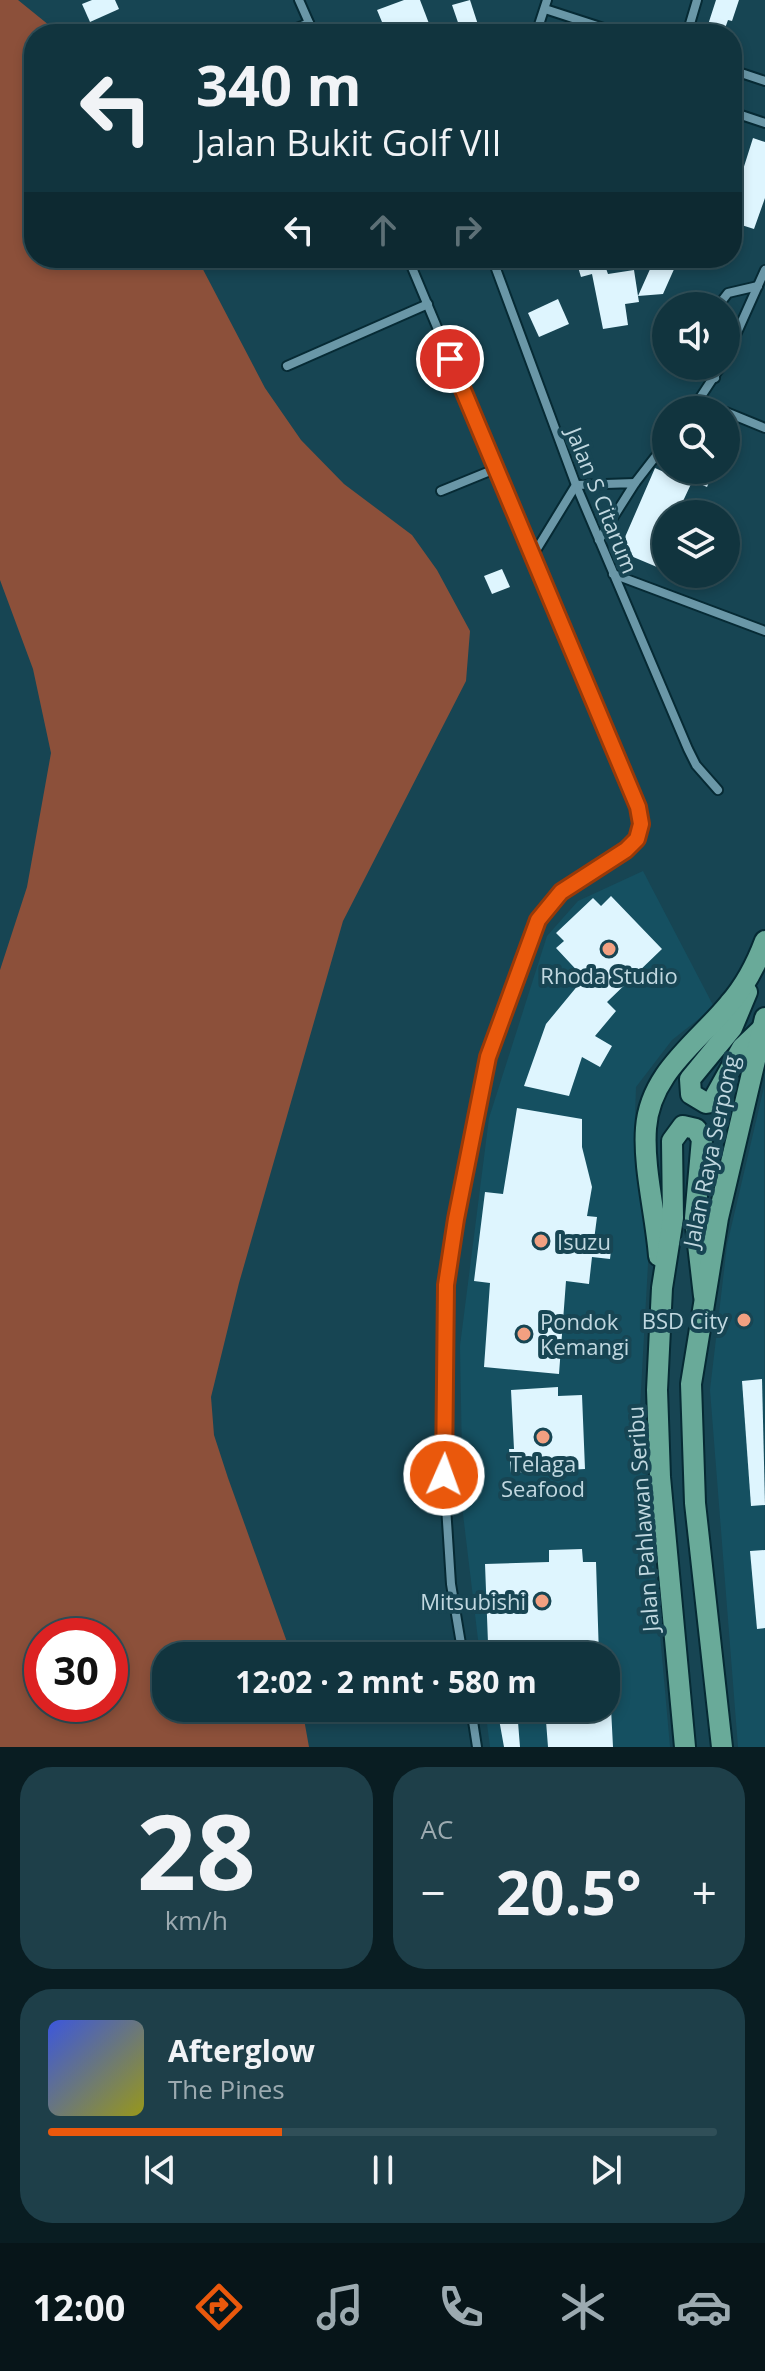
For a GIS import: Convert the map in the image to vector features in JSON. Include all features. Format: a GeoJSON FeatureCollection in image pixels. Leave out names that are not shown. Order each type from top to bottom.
{"type":"FeatureCollection","features":[{"type":"Feature","properties":{"kind":"main road","name":"Jalan Raya Serpong"},"geometry":{"type":"LineString","coordinates":[[662,1288],[648,1160],[646,1129],[650,1106],[672,1065],[730,1004],[754,969],[765,941]]}},
{"type":"Feature","properties":{"kind":"main road"},"geometry":{"type":"LineString","coordinates":[[754,969],[732,1028],[690,1079],[691,1094],[701,1101],[712,1102],[742,1048],[763,1024]]}},
{"type":"Feature","properties":{"kind":"main road","name":"Jalan Raya Serpong"},"geometry":{"type":"LineString","coordinates":[[704,1296],[718,1218],[763,1024]]}},
{"type":"Feature","properties":{"kind":"main road"},"geometry":{"type":"LineString","coordinates":[[662,1288],[673,1218],[672,1141],[677,1130],[690,1127],[700,1133],[702,1139],[695,1218],[704,1296],[691,1384],[695,1503],[722,1747]]}},
{"type":"Feature","properties":{"kind":"main road","name":"Jalan Pahlawan Seribu"},"geometry":{"type":"LineString","coordinates":[[662,1288],[657,1390],[660,1477],[685,1747]]}},
{"type":"Feature","properties":{"kind":"street"},"geometry":{"type":"LineString","coordinates":[[299,0],[309,23]]}},
{"type":"Feature","properties":{"kind":"street"},"geometry":{"type":"LineString","coordinates":[[690,24],[697,0]]}},
{"type":"Feature","properties":{"kind":"street"},"geometry":{"type":"LineString","coordinates":[[539,24],[546,4],[597,24]]}},
{"type":"Feature","properties":{"kind":"street"},"geometry":{"type":"LineString","coordinates":[[742,73],[765,81]]}},
{"type":"Feature","properties":{"kind":"street"},"geometry":{"type":"LineString","coordinates":[[742,115],[765,123]]}},
{"type":"Feature","properties":{"kind":"street"},"geometry":{"type":"LineString","coordinates":[[412,268],[638,807],[641,824],[637,839],[626,850],[561,892],[538,920],[488,1057],[446,1285],[444,1489],[451,1584],[461,1642]]}},
{"type":"Feature","properties":{"kind":"street","name":"Jalan S Citarum"},"geometry":{"type":"LineString","coordinates":[[496,268],[576,485],[613,574],[688,749],[706,778],[718,790]]}},
{"type":"Feature","properties":{"kind":"street"},"geometry":{"type":"LineString","coordinates":[[740,326],[765,270]]}},
{"type":"Feature","properties":{"kind":"street"},"geometry":{"type":"LineString","coordinates":[[732,292],[758,286]]}},
{"type":"Feature","properties":{"kind":"street"},"geometry":{"type":"LineString","coordinates":[[287,366],[428,304]]}},
{"type":"Feature","properties":{"kind":"street"},"geometry":{"type":"LineString","coordinates":[[740,418],[765,428]]}},
{"type":"Feature","properties":{"kind":"street"},"geometry":{"type":"LineString","coordinates":[[599,540],[652,461]]}},
{"type":"Feature","properties":{"kind":"street"},"geometry":{"type":"LineString","coordinates":[[441,491],[495,469]]}},
{"type":"Feature","properties":{"kind":"street"},"geometry":{"type":"LineString","coordinates":[[532,557],[576,485],[635,483]]}},
{"type":"Feature","properties":{"kind":"street"},"geometry":{"type":"LineString","coordinates":[[613,574],[765,631]]}},
{"type":"Feature","properties":{"kind":"street"},"geometry":{"type":"LineString","coordinates":[[473,1722],[477,1747]]}},
{"type":"Feature","properties":{"kind":"shaded area"},"geometry":{"type":"Polygon","coordinates":[[[0,0],[18,0],[48,24],[24,24],[24,268],[202,268],[265,388],[301,440],[344,484],[412,535],[437,570],[470,631],[466,681],[343,921],[239,1283],[211,1397],[214,1435],[287,1642],[152,1642],[152,1722],[305,1722],[309,1747],[0,1747],[0,970],[27,887],[51,753],[33,669],[0,580],[0,0]]]}},
{"type":"Feature","properties":{"kind":"shaded area"},"geometry":{"type":"Polygon","coordinates":[[[643,871],[714,1007],[672,1040],[636,1087],[634,1145],[647,1186],[649,1246],[640,1408],[670,1747],[490,1747],[487,1722],[620,1722],[620,1642],[478,1642],[463,1514],[460,1346],[489,1118],[547,936],[578,901],[643,871]]]}},
{"type":"Feature","properties":{"kind":"shaded area"},"geometry":{"type":"Polygon","coordinates":[[[764,1087],[765,1747],[738,1747],[710,1390],[727,1245],[764,1087]]]}},
{"type":"Feature","properties":{"kind":"building"},"geometry":{"type":"Polygon","coordinates":[[[92,0],[115,0],[119,9],[90,22],[82,4],[92,0]]]}},
{"type":"Feature","properties":{"kind":"building"},"geometry":{"type":"Polygon","coordinates":[[[404,0],[420,0],[429,24],[383,24],[377,10],[404,0]]]}},
{"type":"Feature","properties":{"kind":"building"},"geometry":{"type":"Polygon","coordinates":[[[470,0],[478,24],[459,24],[452,5],[470,0]]]}},
{"type":"Feature","properties":{"kind":"building"},"geometry":{"type":"Polygon","coordinates":[[[716,0],[739,0],[732,21],[708,24],[716,0]]]}},
{"type":"Feature","properties":{"kind":"building"},"geometry":{"type":"Polygon","coordinates":[[[753,138],[765,142],[765,198],[754,229],[742,225],[742,173],[753,138]]]}},
{"type":"Feature","properties":{"kind":"building"},"geometry":{"type":"Polygon","coordinates":[[[578,268],[606,268],[608,274],[634,270],[639,302],[625,304],[628,325],[603,329],[592,274],[581,277],[578,268]]]}},
{"type":"Feature","properties":{"kind":"building"},"geometry":{"type":"Polygon","coordinates":[[[651,268],[675,268],[664,292],[638,296],[651,268]]]}},
{"type":"Feature","properties":{"kind":"building"},"geometry":{"type":"Polygon","coordinates":[[[558,299],[569,324],[539,337],[528,313],[558,299]]]}},
{"type":"Feature","properties":{"kind":"building"},"geometry":{"type":"Polygon","coordinates":[[[652,475],[652,484],[691,484],[684,500],[652,500],[652,565],[619,551],[652,475]]]}},
{"type":"Feature","properties":{"kind":"building"},"geometry":{"type":"Polygon","coordinates":[[[502,569],[510,587],[492,594],[484,576],[502,569]]]}},
{"type":"Feature","properties":{"kind":"building"},"geometry":{"type":"Polygon","coordinates":[[[611,896],[662,949],[607,1002],[616,1011],[595,1036],[612,1046],[600,1067],[582,1057],[569,1096],[524,1086],[546,1024],[584,978],[556,948],[564,941],[556,933],[593,898],[601,906],[611,896]]]}},
{"type":"Feature","properties":{"kind":"building"},"geometry":{"type":"Polygon","coordinates":[[[517,1108],[582,1119],[582,1147],[592,1187],[587,1216],[597,1217],[594,1240],[612,1242],[610,1259],[592,1257],[589,1284],[566,1281],[559,1374],[484,1367],[490,1283],[474,1281],[485,1192],[503,1194],[517,1108]]]}},
{"type":"Feature","properties":{"kind":"building"},"geometry":{"type":"Polygon","coordinates":[[[762,1379],[765,1505],[751,1506],[742,1381],[762,1379]]]}},
{"type":"Feature","properties":{"kind":"building","name":"Telaga Seafood"},"geometry":{"type":"Polygon","coordinates":[[[558,1387],[558,1396],[582,1395],[585,1469],[511,1473],[509,1449],[514,1449],[511,1390],[558,1387]]]}},
{"type":"Feature","properties":{"kind":"building","name":"Mitsubishi"},"geometry":{"type":"Polygon","coordinates":[[[582,1549],[583,1562],[596,1562],[599,1642],[488,1642],[485,1564],[549,1562],[549,1550],[582,1549]]]}},
{"type":"Feature","properties":{"kind":"building"},"geometry":{"type":"Polygon","coordinates":[[[765,1550],[765,1628],[757,1629],[750,1551],[765,1550]]]}},
{"type":"Feature","properties":{"kind":"building"},"geometry":{"type":"Polygon","coordinates":[[[500,1722],[518,1722],[520,1747],[504,1747],[500,1722]]]}},
{"type":"Feature","properties":{"kind":"building"},"geometry":{"type":"Polygon","coordinates":[[[546,1722],[612,1722],[613,1747],[548,1747],[546,1722]]]}},
{"type":"Feature","properties":{"kind":"place","name":"Rhoda Studio"},"geometry":{"type":"Point","coordinates":[609,949]}},
{"type":"Feature","properties":{"kind":"place","name":"Isuzu"},"geometry":{"type":"Point","coordinates":[541,1241]}},
{"type":"Feature","properties":{"kind":"place","name":"BSD City"},"geometry":{"type":"Point","coordinates":[744,1320]}},
{"type":"Feature","properties":{"kind":"place","name":"Pondok Kemangi"},"geometry":{"type":"Point","coordinates":[524,1334]}},
{"type":"Feature","properties":{"kind":"place","name":"Telaga Seafood"},"geometry":{"type":"Point","coordinates":[543,1437]}},
{"type":"Feature","properties":{"kind":"place","name":"Mitsubishi"},"geometry":{"type":"Point","coordinates":[542,1601]}},
{"type":"Feature","properties":{"kind":"route"},"geometry":{"type":"LineString","coordinates":[[444,1475],[446,1285],[488,1057],[531,936],[549,903],[626,850],[637,839],[641,824],[638,807],[450,359]]}}]}
